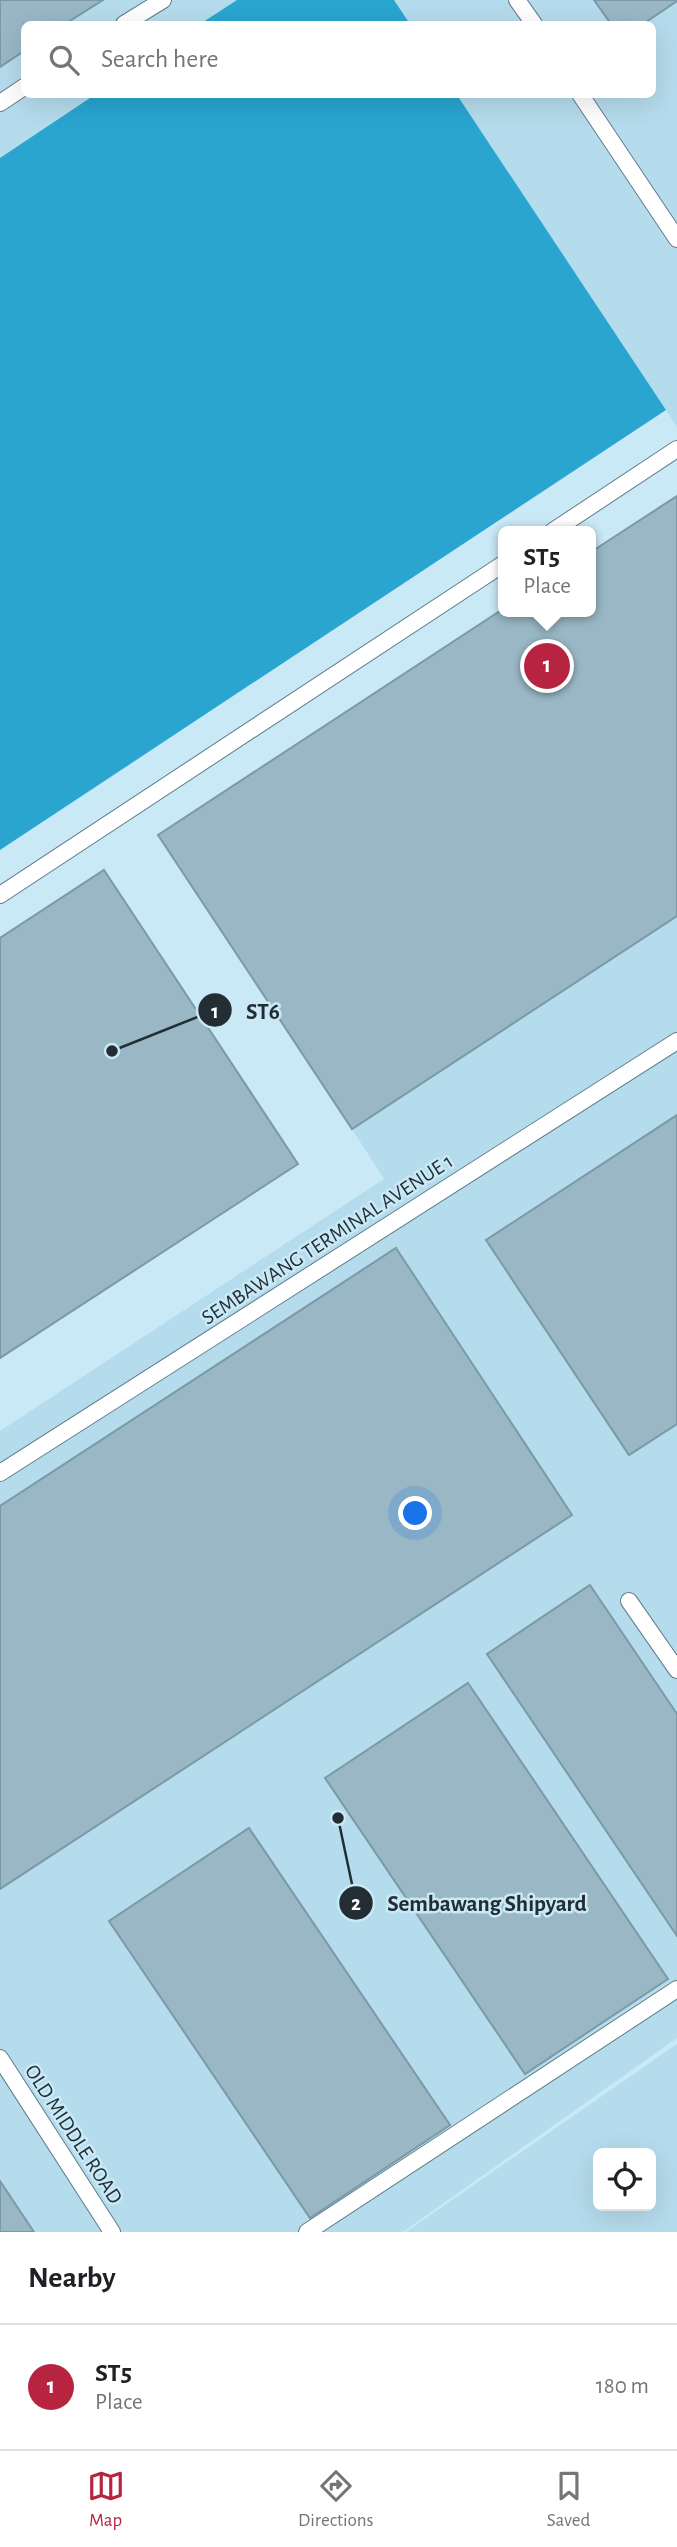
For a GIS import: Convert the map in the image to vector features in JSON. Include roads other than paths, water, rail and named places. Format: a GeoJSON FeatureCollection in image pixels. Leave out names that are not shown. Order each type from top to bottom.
{"type":"FeatureCollection","features":[{"type":"Feature","properties":{"kind":"lane"},"geometry":{"type":"LineString","coordinates":[[129,21],[163,0]]}},
{"type":"Feature","properties":{"kind":"lane"},"geometry":{"type":"LineString","coordinates":[[517,0],[532,21]]}},
{"type":"Feature","properties":{"kind":"lane"},"geometry":{"type":"LineString","coordinates":[[0,103],[21,89]]}},
{"type":"Feature","properties":{"kind":"lane"},"geometry":{"type":"LineString","coordinates":[[583,98],[677,239]]}},
{"type":"Feature","properties":{"kind":"lane"},"geometry":{"type":"LineString","coordinates":[[561,526],[677,449]]}},
{"type":"Feature","properties":{"kind":"lane"},"geometry":{"type":"LineString","coordinates":[[0,895],[498,567]]}},
{"type":"Feature","properties":{"kind":"lane","name":"SEMBAWANG TERMINAL AVENUE 1"},"geometry":{"type":"LineString","coordinates":[[0,1473],[677,1041]]}},
{"type":"Feature","properties":{"kind":"lane"},"geometry":{"type":"LineString","coordinates":[[629,1601],[677,1670]]}},
{"type":"Feature","properties":{"kind":"lane"},"geometry":{"type":"LineString","coordinates":[[307,2232],[677,1989]]}},
{"type":"Feature","properties":{"kind":"lane","name":"OLD MIDDLE ROAD"},"geometry":{"type":"LineString","coordinates":[[3,2069],[112,2232]]}},
{"type":"Feature","properties":{"kind":"water"},"geometry":{"type":"Polygon","coordinates":[[[237,0],[394,0],[408,21],[205,21],[237,0]]]}},
{"type":"Feature","properties":{"kind":"water"},"geometry":{"type":"Polygon","coordinates":[[[90,98],[459,98],[666,410],[0,850],[0,158],[90,98]]]}},
{"type":"Feature","properties":{"kind":"place","name":"ST5"},"geometry":{"type":"Point","coordinates":[547,666]}},
{"type":"Feature","properties":{"kind":"place","name":"ST6"},"geometry":{"type":"Point","coordinates":[112,1051]}},
{"type":"Feature","properties":{"kind":"place","name":"Sembawang Shipyard"},"geometry":{"type":"Point","coordinates":[338,1818]}}]}
